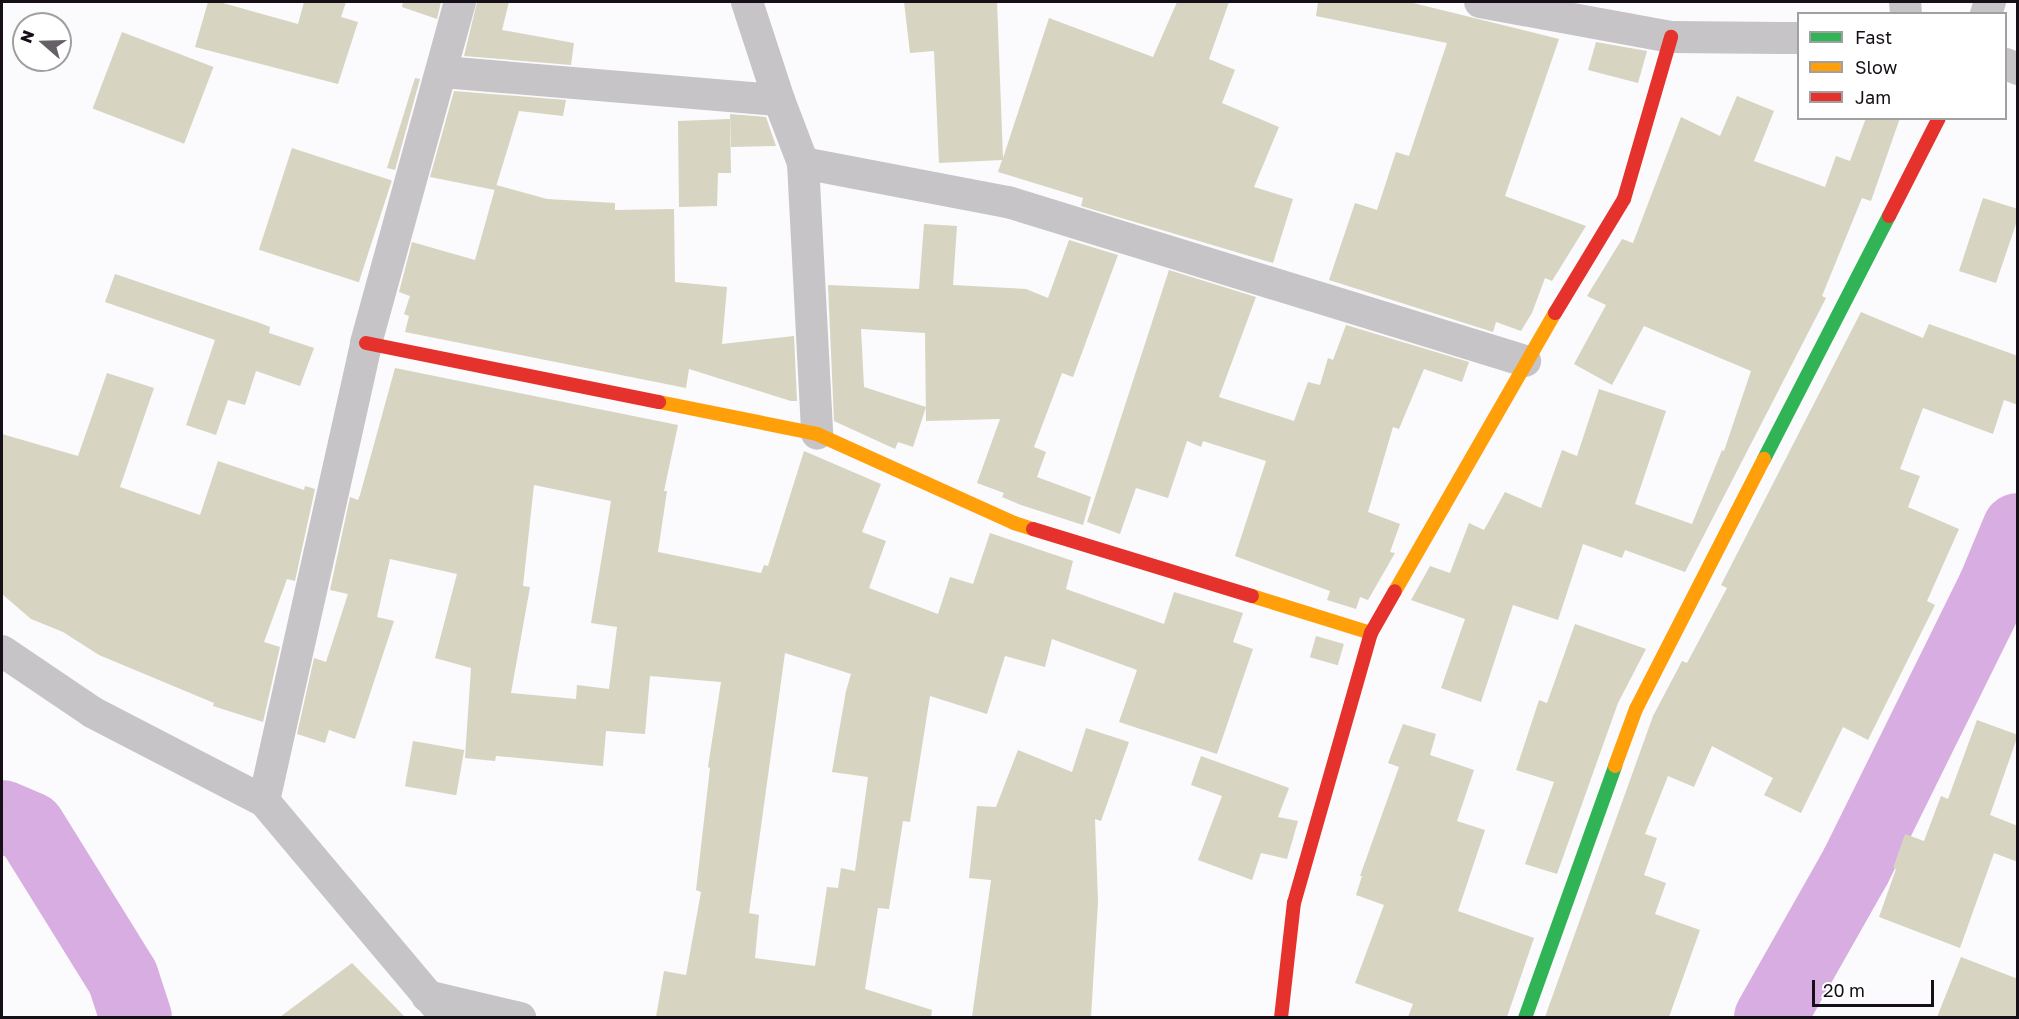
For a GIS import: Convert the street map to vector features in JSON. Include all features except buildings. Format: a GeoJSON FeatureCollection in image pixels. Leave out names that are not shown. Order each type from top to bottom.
{"type":"FeatureCollection","features":[{"type":"Feature","properties":{"kind":"street"},"geometry":{"type":"LineString","coordinates":[[264,801],[366,343],[443,72],[460,2]]}},
{"type":"Feature","properties":{"kind":"street"},"geometry":{"type":"LineString","coordinates":[[747,2],[779,100],[803,163],[818,434]]}},
{"type":"Feature","properties":{"kind":"street"},"geometry":{"type":"LineString","coordinates":[[1480,2],[1671,37],[1797,39]]}},
{"type":"Feature","properties":{"kind":"street"},"geometry":{"type":"LineString","coordinates":[[1281,1017],[1294,903],[1371,633],[1525,361],[1624,200],[1671,37]]}},
{"type":"Feature","properties":{"kind":"street"},"geometry":{"type":"LineString","coordinates":[[443,72],[779,100]]}},
{"type":"Feature","properties":{"kind":"street"},"geometry":{"type":"LineString","coordinates":[[1525,1017],[1636,709],[1939,120]]}},
{"type":"Feature","properties":{"kind":"street"},"geometry":{"type":"LineString","coordinates":[[803,163],[1008,202],[1525,361]]}},
{"type":"Feature","properties":{"kind":"street"},"geometry":{"type":"LineString","coordinates":[[366,343],[818,434],[1014,523],[1371,633]]}},
{"type":"Feature","properties":{"kind":"street"},"geometry":{"type":"LineString","coordinates":[[2,651],[92,712],[264,801],[437,1007],[520,1017]]}},
{"type":"Feature","properties":{"kind":"waterway"},"geometry":{"type":"LineString","coordinates":[[1770,1018],[1856,866],[1993,589],[2018,529]]}},
{"type":"Feature","properties":{"kind":"waterway"},"geometry":{"type":"LineString","coordinates":[[2,816],[30,828],[123,978],[136,1018]]}},
{"type":"Feature","properties":{"kind":"traffic: fast"},"geometry":{"type":"LineString","coordinates":[[1764,459],[1889,216]]}},
{"type":"Feature","properties":{"kind":"traffic: fast"},"geometry":{"type":"LineString","coordinates":[[1525,1018],[1615,766]]}},
{"type":"Feature","properties":{"kind":"traffic: slow"},"geometry":{"type":"LineString","coordinates":[[1395,591],[1555,313]]}},
{"type":"Feature","properties":{"kind":"traffic: slow"},"geometry":{"type":"LineString","coordinates":[[659,402],[817,434],[1014,523],[1033,529]]}},
{"type":"Feature","properties":{"kind":"traffic: slow"},"geometry":{"type":"LineString","coordinates":[[1615,766],[1636,709],[1764,459]]}},
{"type":"Feature","properties":{"kind":"traffic: slow"},"geometry":{"type":"LineString","coordinates":[[1252,596],[1371,633]]}},
{"type":"Feature","properties":{"kind":"traffic: jam"},"geometry":{"type":"LineString","coordinates":[[1555,313],[1624,199],[1671,37]]}},
{"type":"Feature","properties":{"kind":"traffic: jam"},"geometry":{"type":"LineString","coordinates":[[1889,216],[1938,120]]}},
{"type":"Feature","properties":{"kind":"traffic: jam"},"geometry":{"type":"LineString","coordinates":[[366,343],[659,402]]}},
{"type":"Feature","properties":{"kind":"traffic: jam"},"geometry":{"type":"LineString","coordinates":[[1033,529],[1252,596]]}},
{"type":"Feature","properties":{"kind":"traffic: jam"},"geometry":{"type":"LineString","coordinates":[[1281,1018],[1294,903],[1371,633],[1395,591]]}}]}
